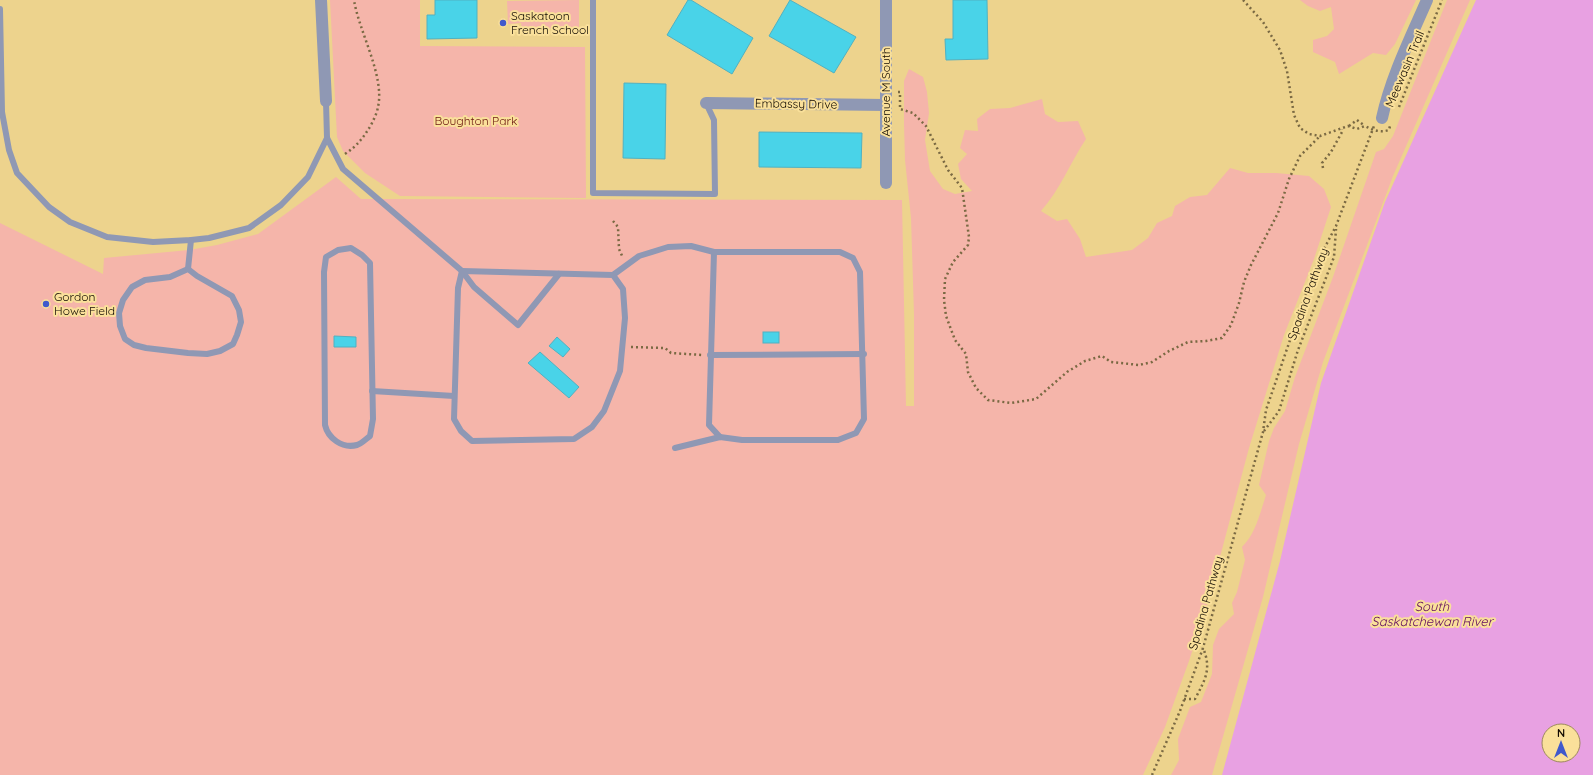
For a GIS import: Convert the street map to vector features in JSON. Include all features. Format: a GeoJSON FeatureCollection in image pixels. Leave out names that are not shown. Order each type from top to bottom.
{"type":"FeatureCollection","features":[{"type":"Feature","properties":{"kind":"street"},"geometry":{"type":"LineString","coordinates":[[322,0],[326,100]]}},
{"type":"Feature","properties":{"kind":"street","name":"Avenue M South"},"geometry":{"type":"LineString","coordinates":[[886,0],[886,183]]}},
{"type":"Feature","properties":{"kind":"street"},"geometry":{"type":"LineString","coordinates":[[1383,122],[1386,101],[1401,59],[1427,0]]}},
{"type":"Feature","properties":{"kind":"street","name":"Embassy Drive"},"geometry":{"type":"LineString","coordinates":[[706,103],[886,105]]}},
{"type":"Feature","properties":{"kind":"lane"},"geometry":{"type":"LineString","coordinates":[[593,0],[593,193],[714,194],[714,120],[706,103]]}},
{"type":"Feature","properties":{"kind":"lane"},"geometry":{"type":"LineString","coordinates":[[0,9],[2,112],[9,150],[18,173],[49,207],[70,222],[107,237],[153,242],[191,240],[209,238],[249,228],[281,205],[308,176],[327,138]]}},
{"type":"Feature","properties":{"kind":"lane"},"geometry":{"type":"LineString","coordinates":[[326,100],[327,138],[343,169],[462,271],[474,287],[518,325],[559,274]]}},
{"type":"Feature","properties":{"kind":"lane"},"geometry":{"type":"LineString","coordinates":[[188,269],[191,240]]}},
{"type":"Feature","properties":{"kind":"lane"},"geometry":{"type":"LineString","coordinates":[[462,271],[613,275],[639,256],[668,247],[691,246],[714,252],[840,252],[853,258],[860,272],[864,354],[864,419],[856,433],[838,440],[742,440],[720,437],[675,448]]}},
{"type":"Feature","properties":{"kind":"lane"},"geometry":{"type":"LineString","coordinates":[[351,248],[362,255],[370,263],[372,391],[373,419],[370,436],[357,445],[342,444],[333,440],[327,434],[325,425],[324,272],[326,257],[338,250],[351,248]]}},
{"type":"Feature","properties":{"kind":"lane"},"geometry":{"type":"LineString","coordinates":[[714,252],[709,425],[720,437]]}},
{"type":"Feature","properties":{"kind":"lane"},"geometry":{"type":"LineString","coordinates":[[188,269],[197,276],[232,296],[239,310],[241,322],[238,335],[233,344],[220,351],[207,354],[146,348],[134,345],[125,339],[120,326],[119,313],[123,300],[132,287],[144,280],[170,277],[188,269]]}},
{"type":"Feature","properties":{"kind":"lane"},"geometry":{"type":"LineString","coordinates":[[462,271],[458,288],[454,419],[461,432],[472,441],[574,439],[592,427],[604,411],[620,371],[625,318],[623,289],[613,275]]}},
{"type":"Feature","properties":{"kind":"lane"},"geometry":{"type":"LineString","coordinates":[[710,355],[864,354]]}},
{"type":"Feature","properties":{"kind":"lane"},"geometry":{"type":"LineString","coordinates":[[372,391],[454,396]]}},
{"type":"Feature","properties":{"kind":"path"},"geometry":{"type":"LineString","coordinates":[[338,159],[352,150],[362,140],[378,107],[379,91],[373,63],[370,50],[359,24],[354,0]]}},
{"type":"Feature","properties":{"kind":"path"},"geometry":{"type":"LineString","coordinates":[[1242,0],[1263,22],[1280,50],[1287,70],[1294,115],[1300,128],[1309,134],[1320,136]]}},
{"type":"Feature","properties":{"kind":"path","name":"Meewasin Trail"},"geometry":{"type":"LineString","coordinates":[[1398,109],[1442,0]]}},
{"type":"Feature","properties":{"kind":"path"},"geometry":{"type":"LineString","coordinates":[[886,92],[900,92],[900,109],[913,113],[926,126],[948,170],[962,188],[969,237],[968,245],[953,262],[945,279],[944,300],[946,316],[955,340],[966,354],[968,372],[976,388],[988,400],[1011,403],[1036,399],[1067,372],[1084,361],[1102,356],[1111,362],[1139,365],[1152,362],[1169,351],[1188,342],[1206,342],[1222,338],[1231,325],[1239,303],[1244,282],[1251,265],[1278,213],[1292,173],[1300,156],[1320,136],[1342,129],[1357,120],[1374,130]]}},
{"type":"Feature","properties":{"kind":"path","name":"Meewasin Trail"},"geometry":{"type":"LineString","coordinates":[[1374,130],[1383,132],[1389,130],[1383,122]]}},
{"type":"Feature","properties":{"kind":"path","name":"Spadina Pathway"},"geometry":{"type":"LineString","coordinates":[[1152,775],[1184,699],[1203,648],[1263,432],[1266,410],[1310,282],[1336,226],[1374,130],[1383,122]]}},
{"type":"Feature","properties":{"kind":"path"},"geometry":{"type":"LineString","coordinates":[[1348,126],[1357,129],[1365,126]]}},
{"type":"Feature","properties":{"kind":"path"},"geometry":{"type":"LineString","coordinates":[[1323,168],[1322,163],[1331,152],[1342,132],[1342,129]]}},
{"type":"Feature","properties":{"kind":"path"},"geometry":{"type":"LineString","coordinates":[[613,221],[618,227],[619,249],[626,266]]}},
{"type":"Feature","properties":{"kind":"path","name":"Spadina Pathway"},"geometry":{"type":"LineString","coordinates":[[1263,432],[1279,411],[1298,350],[1334,257],[1336,226]]}},
{"type":"Feature","properties":{"kind":"path"},"geometry":{"type":"LineString","coordinates":[[622,347],[665,348],[671,353],[710,355]]}},
{"type":"Feature","properties":{"kind":"path"},"geometry":{"type":"LineString","coordinates":[[1184,699],[1195,699],[1208,668],[1207,658],[1203,648]]}},
{"type":"Feature","properties":{"kind":"green space","name":"Boughton Park"},"geometry":{"type":"Polygon","coordinates":[[[330,0],[420,0],[420,46],[585,47],[586,198],[400,196],[365,173],[343,151],[337,137],[330,0]]]}},
{"type":"Feature","properties":{"kind":"green space"},"geometry":{"type":"Polygon","coordinates":[[[579,0],[579,28],[522,29],[521,23],[508,24],[507,1],[579,0]]]}},
{"type":"Feature","properties":{"kind":"green space"},"geometry":{"type":"Polygon","coordinates":[[[1300,0],[1416,0],[1395,44],[1386,55],[1373,53],[1339,74],[1335,62],[1313,52],[1313,40],[1327,36],[1334,29],[1331,7],[1320,11],[1308,6],[1300,0]]]}},
{"type":"Feature","properties":{"kind":"green space"},"geometry":{"type":"Polygon","coordinates":[[[1447,0],[1470,0],[1393,176],[1323,362],[1299,444],[1263,597],[1212,775],[1171,775],[1179,760],[1178,739],[1190,707],[1201,702],[1212,674],[1213,645],[1219,629],[1234,614],[1232,603],[1237,592],[1245,560],[1242,547],[1251,536],[1266,495],[1259,485],[1269,441],[1274,428],[1285,411],[1295,377],[1333,277],[1376,152],[1384,149],[1393,136],[1447,0]]]}},
{"type":"Feature","properties":{"kind":"green space"},"geometry":{"type":"Polygon","coordinates":[[[909,69],[923,77],[927,92],[929,113],[925,140],[930,171],[943,189],[955,194],[972,191],[961,179],[958,164],[967,154],[960,148],[965,130],[978,131],[977,119],[990,109],[1010,108],[1042,99],[1045,114],[1058,122],[1078,121],[1086,139],[1054,194],[1041,211],[1057,221],[1067,219],[1080,239],[1086,257],[1132,250],[1148,238],[1157,223],[1172,216],[1175,206],[1190,197],[1207,195],[1230,168],[1248,173],[1276,173],[1309,176],[1324,189],[1331,207],[1314,259],[1284,335],[1249,448],[1208,602],[1189,661],[1165,727],[1143,775],[0,775],[0,223],[103,274],[104,258],[189,250],[217,245],[258,234],[336,177],[361,199],[902,200],[906,406],[914,406],[914,314],[911,218],[905,160],[904,124],[904,81],[909,69]]]}},
{"type":"Feature","properties":{"kind":"water","name":"South Saskatchewan River"},"geometry":{"type":"Polygon","coordinates":[[[1476,0],[1593,0],[1593,775],[1222,775],[1280,561],[1321,383],[1385,202],[1476,0]]]}},
{"type":"Feature","properties":{"kind":"building"},"geometry":{"type":"Polygon","coordinates":[[[435,0],[477,0],[477,38],[427,39],[427,15],[435,15],[435,0]]]}},
{"type":"Feature","properties":{"kind":"building"},"geometry":{"type":"Polygon","coordinates":[[[688,0],[691,0],[753,38],[732,74],[667,35],[688,0]]]}},
{"type":"Feature","properties":{"kind":"building"},"geometry":{"type":"Polygon","coordinates":[[[790,0],[856,37],[834,73],[769,36],[790,0]]]}},
{"type":"Feature","properties":{"kind":"building"},"geometry":{"type":"Polygon","coordinates":[[[953,0],[987,0],[988,59],[946,60],[945,39],[953,39],[953,0]]]}},
{"type":"Feature","properties":{"kind":"building"},"geometry":{"type":"Polygon","coordinates":[[[624,83],[666,84],[665,159],[623,158],[624,83]]]}},
{"type":"Feature","properties":{"kind":"building"},"geometry":{"type":"Polygon","coordinates":[[[759,132],[862,133],[861,168],[759,167],[759,132]]]}},
{"type":"Feature","properties":{"kind":"building"},"geometry":{"type":"Polygon","coordinates":[[[763,332],[779,332],[779,343],[763,343],[763,332]]]}},
{"type":"Feature","properties":{"kind":"building"},"geometry":{"type":"Polygon","coordinates":[[[334,336],[356,337],[356,347],[334,347],[334,336]]]}},
{"type":"Feature","properties":{"kind":"building"},"geometry":{"type":"Polygon","coordinates":[[[557,337],[570,349],[563,357],[549,346],[557,337]]]}},
{"type":"Feature","properties":{"kind":"building"},"geometry":{"type":"Polygon","coordinates":[[[540,352],[579,387],[569,398],[528,363],[540,352]]]}},
{"type":"Feature","properties":{"kind":"place","name":"Saskatoon French School"},"geometry":{"type":"Point","coordinates":[503,23]}},
{"type":"Feature","properties":{"kind":"place","name":"Gordon Howe Field"},"geometry":{"type":"Point","coordinates":[46,304]}}]}
